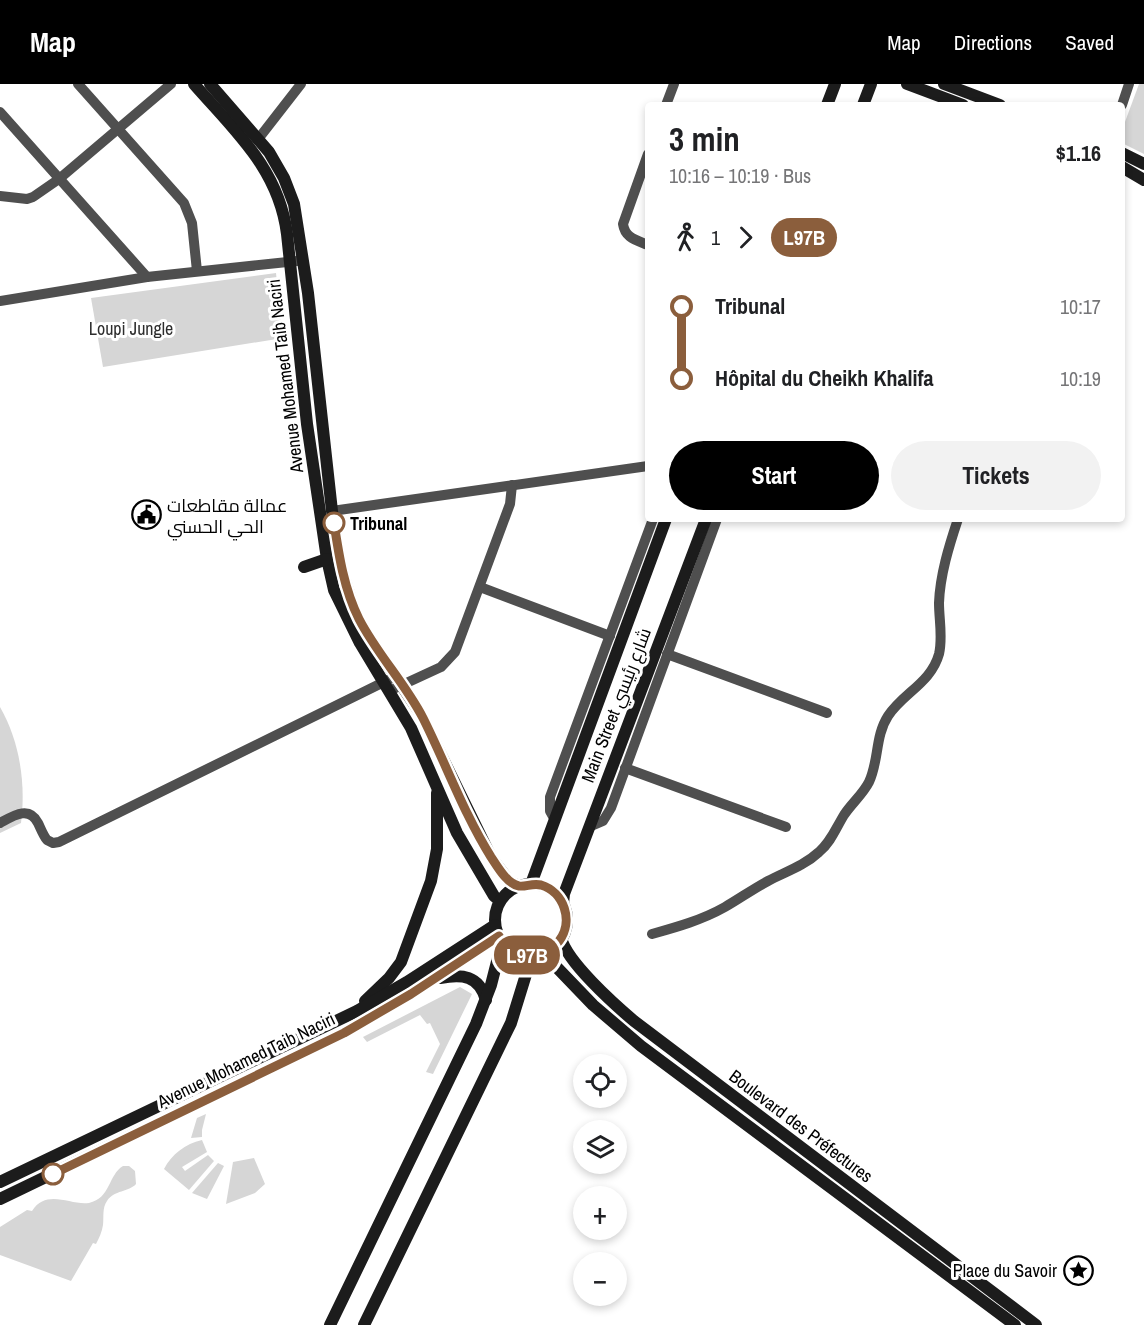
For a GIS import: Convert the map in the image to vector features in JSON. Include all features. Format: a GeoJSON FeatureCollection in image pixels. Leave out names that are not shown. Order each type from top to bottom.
{"type":"FeatureCollection","features":[{"type":"Feature","properties":{"kind":"street"},"geometry":{"type":"LineString","coordinates":[[78,84],[184,203],[192,223],[197,271]]}},
{"type":"Feature","properties":{"kind":"street"},"geometry":{"type":"LineString","coordinates":[[0,196],[30,198],[59,179],[171,84]]}},
{"type":"Feature","properties":{"kind":"street","name":"Avenue Mohamed Taib Naciri"},"geometry":{"type":"LineString","coordinates":[[194,84],[258,158],[272,181],[285,220],[307,424],[327,559],[334,590],[360,643],[411,729],[464,846],[494,896],[500,901]]}},
{"type":"Feature","properties":{"kind":"street","name":"Avenue Mohamed Taib Naciri"},"geometry":{"type":"LineString","coordinates":[[210,84],[259,138],[277,165],[290,191],[297,218],[303,261],[332,511],[341,567],[353,606],[365,631],[422,716],[484,845],[509,881],[525,885]]}},
{"type":"Feature","properties":{"kind":"street"},"geometry":{"type":"LineString","coordinates":[[259,138],[301,84]]}},
{"type":"Feature","properties":{"kind":"street"},"geometry":{"type":"LineString","coordinates":[[667,102],[674,84]]}},
{"type":"Feature","properties":{"kind":"street"},"geometry":{"type":"LineString","coordinates":[[825,102],[835,84]]}},
{"type":"Feature","properties":{"kind":"street"},"geometry":{"type":"LineString","coordinates":[[864,102],[871,84]]}},
{"type":"Feature","properties":{"kind":"street"},"geometry":{"type":"LineString","coordinates":[[907,84],[955,102]]}},
{"type":"Feature","properties":{"kind":"street"},"geometry":{"type":"LineString","coordinates":[[944,84],[992,102]]}},
{"type":"Feature","properties":{"kind":"street"},"geometry":{"type":"LineString","coordinates":[[1123,102],[1129,84]]}},
{"type":"Feature","properties":{"kind":"street"},"geometry":{"type":"LineString","coordinates":[[0,112],[147,277]]}},
{"type":"Feature","properties":{"kind":"street"},"geometry":{"type":"LineString","coordinates":[[1125,155],[1144,165]]}},
{"type":"Feature","properties":{"kind":"street"},"geometry":{"type":"LineString","coordinates":[[645,162],[623,224],[625,232],[631,238],[645,244]]}},
{"type":"Feature","properties":{"kind":"street"},"geometry":{"type":"LineString","coordinates":[[1125,169],[1144,180]]}},
{"type":"Feature","properties":{"kind":"street"},"geometry":{"type":"LineString","coordinates":[[0,301],[147,277],[303,261]]}},
{"type":"Feature","properties":{"kind":"street"},"geometry":{"type":"LineString","coordinates":[[332,511],[645,466]]}},
{"type":"Feature","properties":{"kind":"street"},"geometry":{"type":"LineString","coordinates":[[0,823],[18,813],[29,813],[37,820],[47,840],[53,843],[59,842],[399,680],[441,667],[452,658],[459,646],[510,504],[512,485]]}},
{"type":"Feature","properties":{"kind":"street"},"geometry":{"type":"LineString","coordinates":[[555,820],[550,812],[550,797],[652,522]]}},
{"type":"Feature","properties":{"kind":"street","name":"Main Street شارع رئيسي"},"geometry":{"type":"LineString","coordinates":[[525,885],[555,820],[665,522]]}},
{"type":"Feature","properties":{"kind":"street","name":"Main Street شارع رئيسي"},"geometry":{"type":"LineString","coordinates":[[563,904],[564,894],[705,522]]}},
{"type":"Feature","properties":{"kind":"street"},"geometry":{"type":"LineString","coordinates":[[589,827],[599,824],[606,818],[716,522]]}},
{"type":"Feature","properties":{"kind":"street"},"geometry":{"type":"LineString","coordinates":[[652,934],[691,922],[724,908],[769,880],[807,862],[826,846],[844,815],[870,779],[881,730],[888,716],[922,682],[936,662],[941,638],[940,590],[957,522]]}},
{"type":"Feature","properties":{"kind":"street"},"geometry":{"type":"LineString","coordinates":[[304,567],[327,559]]}},
{"type":"Feature","properties":{"kind":"street"},"geometry":{"type":"LineString","coordinates":[[480,587],[610,636]]}},
{"type":"Feature","properties":{"kind":"street"},"geometry":{"type":"LineString","coordinates":[[667,654],[827,713]]}},
{"type":"Feature","properties":{"kind":"street"},"geometry":{"type":"LineString","coordinates":[[625,768],[786,827]]}},
{"type":"Feature","properties":{"kind":"street"},"geometry":{"type":"LineString","coordinates":[[357,1011],[365,1000],[389,978],[401,962],[409,944],[436,860],[438,789]]}},
{"type":"Feature","properties":{"kind":"street"},"geometry":{"type":"LineString","coordinates":[[330,1325],[486,1000],[499,935],[495,913],[500,901],[508,892],[525,885],[550,890],[563,904],[566,921],[561,938],[553,947],[537,954],[513,951],[499,935]]}},
{"type":"Feature","properties":{"kind":"street","name":"Avenue Mohamed Taib Naciri"},"geometry":{"type":"LineString","coordinates":[[0,1182],[357,1011],[407,982],[499,935]]}},
{"type":"Feature","properties":{"kind":"street","name":"Avenue Mohamed Taib Naciri"},"geometry":{"type":"LineString","coordinates":[[0,1199],[344,1033],[389,1008],[499,935]]}},
{"type":"Feature","properties":{"kind":"street","name":"Boulevard des Préfectures"},"geometry":{"type":"LineString","coordinates":[[561,938],[563,947],[574,961],[634,1021],[1036,1325]]}},
{"type":"Feature","properties":{"kind":"street"},"geometry":{"type":"LineString","coordinates":[[364,1325],[511,1023],[537,954]]}},
{"type":"Feature","properties":{"kind":"street","name":"Boulevard des Préfectures"},"geometry":{"type":"LineString","coordinates":[[537,954],[641,1046],[1015,1325]]}},
{"type":"Feature","properties":{"kind":"street"},"geometry":{"type":"LineString","coordinates":[[433,979],[456,975],[465,976],[478,984],[486,1000]]}},
{"type":"Feature","properties":{"kind":"green space"},"geometry":{"type":"Polygon","coordinates":[[[1139,84],[1144,84],[1144,154],[1125,144],[1125,122],[1139,84]]]}},
{"type":"Feature","properties":{"kind":"green space","name":"Loupi Jungle"},"geometry":{"type":"Polygon","coordinates":[[[276,273],[283,338],[103,367],[91,298],[276,273]]]}},
{"type":"Feature","properties":{"kind":"green space"},"geometry":{"type":"Polygon","coordinates":[[[0,707],[17,749],[23,793],[21,823],[0,833],[0,707]]]}},
{"type":"Feature","properties":{"kind":"green space"},"geometry":{"type":"Polygon","coordinates":[[[460,987],[472,994],[433,1074],[426,1072],[440,1044],[430,1023],[427,1024],[420,1015],[367,1042],[363,1037],[460,987]]]}},
{"type":"Feature","properties":{"kind":"green space"},"geometry":{"type":"Polygon","coordinates":[[[206,1114],[202,1137],[191,1138],[197,1118],[206,1114]]]}},
{"type":"Feature","properties":{"kind":"green space"},"geometry":{"type":"Polygon","coordinates":[[[202,1140],[207,1152],[182,1167],[185,1171],[208,1155],[214,1161],[189,1190],[164,1169],[180,1150],[202,1140]]]}},
{"type":"Feature","properties":{"kind":"green space"},"geometry":{"type":"Polygon","coordinates":[[[254,1158],[265,1184],[255,1193],[226,1204],[233,1162],[254,1158]]]}},
{"type":"Feature","properties":{"kind":"green space"},"geometry":{"type":"Polygon","coordinates":[[[218,1163],[224,1166],[207,1199],[192,1193],[218,1163]]]}},
{"type":"Feature","properties":{"kind":"green space"},"geometry":{"type":"Polygon","coordinates":[[[123,1166],[129,1166],[135,1171],[136,1184],[113,1195],[107,1201],[104,1207],[103,1225],[96,1244],[93,1243],[71,1281],[0,1255],[0,1227],[27,1210],[32,1211],[45,1200],[89,1203],[96,1200],[123,1166]]]}},
{"type":"Feature","properties":{"kind":"bus line","name":"L97B"},"geometry":{"type":"LineString","coordinates":[[53,1174],[344,1033],[389,1008],[499,936],[502,942],[513,951],[532,956],[549,951],[564,933],[565,910],[556,894],[544,886],[527,884],[519,886],[509,881],[484,845],[422,716],[358,618],[344,579],[334,523]]}},
{"type":"Feature","properties":{"kind":"place","name":"عمالة مقاطعات الحي الحسني"},"geometry":{"type":"Point","coordinates":[146,515]}},
{"type":"Feature","properties":{"kind":"place","name":"Tribunal"},"geometry":{"type":"Point","coordinates":[334,523]}},
{"type":"Feature","properties":{"kind":"place","name":"Place du Savoir"},"geometry":{"type":"Point","coordinates":[1078,1270]}}]}
